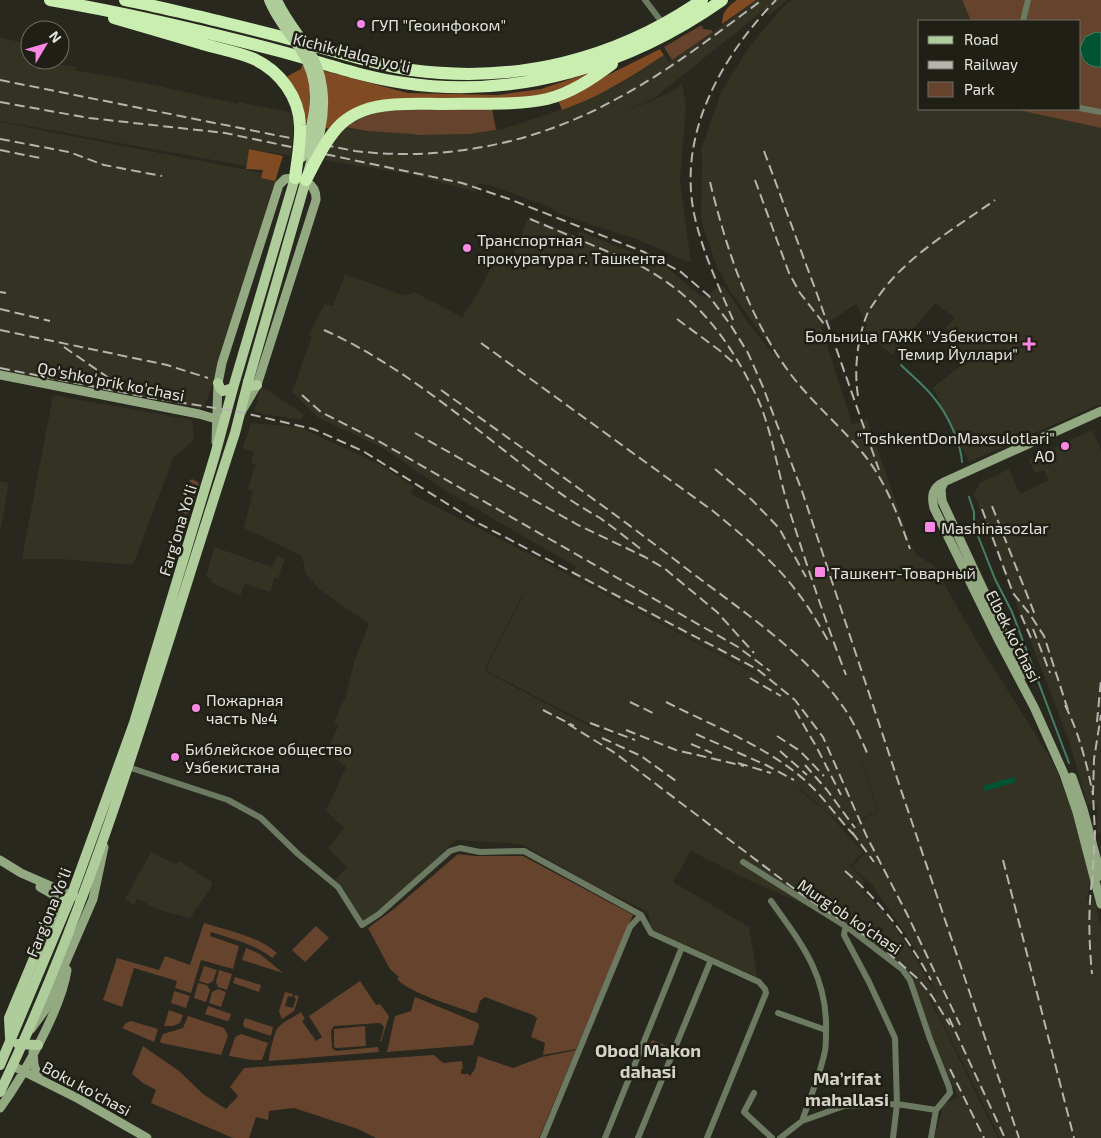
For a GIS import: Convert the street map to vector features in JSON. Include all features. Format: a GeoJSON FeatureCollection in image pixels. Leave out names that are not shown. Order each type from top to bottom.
{"type":"FeatureCollection","features":[{"type":"Feature","properties":{"kind":"highway","name":"Kichik Halqa yo'li"},"geometry":{"type":"LineString","coordinates":[[125,0],[138,1],[401,68],[459,74],[509,73],[583,58],[696,18],[722,0]]}},
{"type":"Feature","properties":{"kind":"highway","name":"Kichik Halqa yo'li"},"geometry":{"type":"LineString","coordinates":[[56,1],[279,51],[385,80],[442,87],[484,88],[529,82],[584,70],[627,52],[667,28],[702,0]]}},
{"type":"Feature","properties":{"kind":"highway"},"geometry":{"type":"LineString","coordinates":[[138,1],[136,20],[255,60],[272,71],[288,89],[298,110],[300,125],[300,179]]}},
{"type":"Feature","properties":{"kind":"highway"},"geometry":{"type":"LineString","coordinates":[[300,179],[332,134],[350,116],[364,110],[398,104],[511,102],[545,99],[564,93],[594,78],[627,52]]}},
{"type":"Feature","properties":{"kind":"main road","name":"Farg'ona Yo'li"},"geometry":{"type":"LineString","coordinates":[[0,1092],[28,1033],[81,902],[128,767],[239,418],[252,383],[300,179],[316,99],[314,85],[305,58],[276,16],[269,0]]}},
{"type":"Feature","properties":{"kind":"main road","name":"Farg'ona Yo'li"},"geometry":{"type":"LineString","coordinates":[[1,1062],[72,894],[136,715],[215,455],[233,388],[300,179],[322,120],[323,88],[313,57],[285,16],[277,0]]}},
{"type":"Feature","properties":{"kind":"main road"},"geometry":{"type":"LineString","coordinates":[[218,383],[223,390],[233,388]]}},
{"type":"Feature","properties":{"kind":"main road"},"geometry":{"type":"LineString","coordinates":[[12,1066],[9,1018],[54,908],[72,894]]}},
{"type":"Feature","properties":{"kind":"main road"},"geometry":{"type":"LineString","coordinates":[[10,1042],[23,1044],[35,1049]]}},
{"type":"Feature","properties":{"kind":"street"},"geometry":{"type":"LineString","coordinates":[[645,0],[667,28]]}},
{"type":"Feature","properties":{"kind":"street"},"geometry":{"type":"LineString","coordinates":[[1024,20],[1028,0]]}},
{"type":"Feature","properties":{"kind":"street"},"geometry":{"type":"LineString","coordinates":[[1081,108],[1101,112]]}},
{"type":"Feature","properties":{"kind":"street"},"geometry":{"type":"LineString","coordinates":[[215,455],[216,419],[214,404],[222,364],[279,185],[285,178],[297,179],[312,186],[316,192],[316,200],[252,383]]}},
{"type":"Feature","properties":{"kind":"street","name":"Qo'shko'prik ko'chasi"},"geometry":{"type":"LineString","coordinates":[[0,375],[199,414],[216,419]]}},
{"type":"Feature","properties":{"kind":"street"},"geometry":{"type":"LineString","coordinates":[[199,414],[233,388]]}},
{"type":"Feature","properties":{"kind":"street"},"geometry":{"type":"LineString","coordinates":[[944,482],[1101,411]]}},
{"type":"Feature","properties":{"kind":"street","name":"Elbek ko'chasi"},"geometry":{"type":"LineString","coordinates":[[944,482],[941,490],[942,501],[1005,639],[1039,705],[1070,773],[1083,810],[1101,876]]}},
{"type":"Feature","properties":{"kind":"street","name":"Elbek ko'chasi"},"geometry":{"type":"LineString","coordinates":[[944,482],[933,491],[934,508],[1003,649],[1034,706],[1064,774],[1077,812],[1101,904]]}},
{"type":"Feature","properties":{"kind":"street"},"geometry":{"type":"LineString","coordinates":[[128,767],[228,800],[261,818],[298,854],[338,887],[362,925],[379,914],[446,854],[460,848],[480,852],[524,851],[641,915],[651,933],[759,982],[766,993],[707,1138]]}},
{"type":"Feature","properties":{"kind":"street","name":"Farg'ona Yo'li"},"geometry":{"type":"LineString","coordinates":[[28,1033],[45,1010],[93,899],[109,821]]}},
{"type":"Feature","properties":{"kind":"street"},"geometry":{"type":"LineString","coordinates":[[0,860],[21,873],[72,894],[81,902],[86,917]]}},
{"type":"Feature","properties":{"kind":"street","name":"Murg’ob ko’chasi"},"geometry":{"type":"LineString","coordinates":[[743,862],[850,929],[902,969],[913,986],[930,1039],[949,1087],[950,1093],[936,1110]]}},
{"type":"Feature","properties":{"kind":"street"},"geometry":{"type":"LineString","coordinates":[[0,867],[52,893],[55,898],[54,908]]}},
{"type":"Feature","properties":{"kind":"street"},"geometry":{"type":"LineString","coordinates":[[771,902],[804,948],[813,964],[824,998],[825,1050],[802,1121]]}},
{"type":"Feature","properties":{"kind":"street"},"geometry":{"type":"LineString","coordinates":[[542,1138],[630,928],[641,915]]}},
{"type":"Feature","properties":{"kind":"street"},"geometry":{"type":"LineString","coordinates":[[845,929],[844,935],[869,982],[895,1038],[897,1104],[894,1138]]}},
{"type":"Feature","properties":{"kind":"street"},"geometry":{"type":"LineString","coordinates":[[606,1138],[682,947]]}},
{"type":"Feature","properties":{"kind":"street","name":"Farg'ona Yo'li"},"geometry":{"type":"LineString","coordinates":[[0,1108],[35,1049],[65,982],[68,958]]}},
{"type":"Feature","properties":{"kind":"street"},"geometry":{"type":"LineString","coordinates":[[638,1138],[711,960]]}},
{"type":"Feature","properties":{"kind":"street"},"geometry":{"type":"LineString","coordinates":[[778,1013],[826,1030]]}},
{"type":"Feature","properties":{"kind":"street"},"geometry":{"type":"LineString","coordinates":[[35,1049],[34,1065],[40,1078]]}},
{"type":"Feature","properties":{"kind":"street","name":"Boku ko'chasi"},"geometry":{"type":"LineString","coordinates":[[12,1066],[40,1078],[147,1138]]}},
{"type":"Feature","properties":{"kind":"street"},"geometry":{"type":"LineString","coordinates":[[754,1093],[744,1112],[772,1138]]}},
{"type":"Feature","properties":{"kind":"street"},"geometry":{"type":"LineString","coordinates":[[780,1138],[802,1121],[844,1106],[897,1104],[936,1110],[931,1138]]}},
{"type":"Feature","properties":{"kind":"shaded area"},"geometry":{"type":"Polygon","coordinates":[[[737,0],[756,0],[722,24],[726,10],[737,0]]]}},
{"type":"Feature","properties":{"kind":"shaded area"},"geometry":{"type":"Polygon","coordinates":[[[756,0],[787,0],[770,15],[764,10],[654,98],[622,113],[672,92],[682,84],[686,105],[680,181],[691,263],[634,238],[560,214],[547,206],[492,186],[479,183],[475,192],[414,175],[324,160],[345,127],[367,131],[469,134],[503,129],[579,104],[616,86],[664,55],[669,62],[707,37],[756,0]]]}},
{"type":"Feature","properties":{"kind":"shaded area"},"geometry":{"type":"Polygon","coordinates":[[[792,0],[962,0],[971,20],[918,20],[918,110],[1019,110],[1101,128],[1101,404],[969,462],[933,388],[967,360],[946,327],[955,318],[935,303],[892,355],[864,332],[867,325],[856,304],[821,327],[852,423],[850,425],[867,419],[912,548],[916,554],[934,566],[976,640],[1054,764],[1070,803],[1090,879],[1087,900],[1094,899],[1101,926],[1101,1138],[1000,1138],[931,999],[937,994],[912,944],[872,885],[852,867],[865,853],[846,829],[878,811],[856,741],[877,811],[844,827],[828,812],[796,787],[828,813],[863,852],[850,866],[865,881],[861,888],[887,916],[911,950],[936,994],[928,998],[998,1138],[934,1138],[944,1104],[958,1097],[934,1044],[920,1003],[922,1001],[916,1004],[904,974],[848,929],[797,901],[746,879],[691,851],[673,882],[749,927],[758,981],[652,931],[648,912],[591,884],[522,844],[456,840],[384,907],[364,922],[335,880],[347,867],[328,848],[344,828],[326,811],[346,767],[327,753],[338,726],[334,724],[345,700],[354,662],[369,624],[320,590],[306,574],[302,556],[244,528],[253,491],[248,489],[256,464],[251,463],[254,452],[243,448],[251,423],[299,427],[381,465],[414,487],[411,494],[549,564],[754,673],[786,695],[753,671],[572,575],[576,567],[444,490],[383,448],[319,418],[292,392],[312,336],[308,335],[325,304],[333,306],[345,274],[405,296],[414,292],[462,317],[480,290],[499,252],[512,258],[529,216],[577,237],[579,231],[666,267],[702,297],[723,285],[749,324],[773,354],[779,352],[778,350],[774,352],[729,289],[717,267],[701,216],[701,150],[721,92],[750,46],[782,8],[792,0]],[[534,593],[523,594],[485,668],[486,672],[589,726],[634,743],[589,724],[487,671],[486,668],[524,594],[534,593]]]}},
{"type":"Feature","properties":{"kind":"shaded area"},"geometry":{"type":"Polygon","coordinates":[[[1096,32],[1101,33],[1101,67],[1089,65],[1084,60],[1081,46],[1085,37],[1096,32]]]}},
{"type":"Feature","properties":{"kind":"shaded area"},"geometry":{"type":"Polygon","coordinates":[[[0,38],[20,42],[20,70],[70,70],[70,66],[76,67],[75,70],[145,83],[238,104],[239,102],[293,113],[294,125],[291,156],[249,149],[246,166],[0,121],[0,38]]]}},
{"type":"Feature","properties":{"kind":"shaded area"},"geometry":{"type":"Polygon","coordinates":[[[660,49],[664,55],[640,71],[603,92],[562,110],[558,100],[660,49]]]}},
{"type":"Feature","properties":{"kind":"shaded area"},"geometry":{"type":"Polygon","coordinates":[[[302,65],[408,93],[498,95],[541,89],[592,72],[593,75],[536,98],[399,100],[329,129],[305,121],[286,77],[301,69],[302,65]]]}},
{"type":"Feature","properties":{"kind":"shaded area"},"geometry":{"type":"Polygon","coordinates":[[[0,122],[278,176],[257,253],[204,409],[0,370],[0,122]]]}},
{"type":"Feature","properties":{"kind":"shaded area"},"geometry":{"type":"Polygon","coordinates":[[[249,149],[283,156],[275,181],[261,178],[263,170],[246,169],[249,149]]]}},
{"type":"Feature","properties":{"kind":"shaded area"},"geometry":{"type":"Polygon","coordinates":[[[261,388],[268,390],[304,415],[300,420],[254,412],[261,388]]]}},
{"type":"Feature","properties":{"kind":"shaded area"},"geometry":{"type":"Polygon","coordinates":[[[53,395],[192,420],[194,440],[173,458],[133,565],[61,559],[22,559],[53,395]]]}},
{"type":"Feature","properties":{"kind":"shaded area"},"geometry":{"type":"Polygon","coordinates":[[[1092,430],[1101,450],[1101,833],[1097,832],[1097,804],[1087,804],[1069,741],[974,494],[980,483],[1009,469],[1020,494],[1049,480],[1044,470],[1035,473],[1029,460],[1092,430]]]}},
{"type":"Feature","properties":{"kind":"shaded area"},"geometry":{"type":"Polygon","coordinates":[[[0,481],[9,483],[0,533],[0,481]]]}},
{"type":"Feature","properties":{"kind":"shaded area"},"geometry":{"type":"Polygon","coordinates":[[[214,547],[272,567],[277,556],[285,559],[278,578],[275,577],[270,592],[245,584],[240,596],[211,582],[212,579],[206,577],[214,547]]]}},
{"type":"Feature","properties":{"kind":"shaded area"},"geometry":{"type":"Polygon","coordinates":[[[151,852],[175,864],[179,861],[212,882],[212,886],[190,918],[159,910],[138,899],[134,905],[125,899],[151,852]]]}},
{"type":"Feature","properties":{"kind":"green space"},"geometry":{"type":"Polygon","coordinates":[[[962,0],[1101,0],[1101,128],[1019,110],[1081,110],[1081,20],[971,20],[962,0]]]}},
{"type":"Feature","properties":{"kind":"green space"},"geometry":{"type":"Polygon","coordinates":[[[700,26],[713,32],[672,60],[664,47],[700,26]]]}},
{"type":"Feature","properties":{"kind":"green space"},"geometry":{"type":"Polygon","coordinates":[[[492,108],[496,130],[469,134],[416,135],[367,131],[346,127],[363,117],[379,112],[492,108]]]}},
{"type":"Feature","properties":{"kind":"green space"},"geometry":{"type":"Polygon","coordinates":[[[192,479],[199,484],[187,514],[180,510],[184,510],[192,483],[189,481],[192,479]]]}},
{"type":"Feature","properties":{"kind":"green space"},"geometry":{"type":"Polygon","coordinates":[[[458,854],[474,856],[523,856],[633,915],[576,1049],[543,1055],[545,1043],[531,1037],[537,1018],[533,1015],[485,997],[480,1001],[477,1012],[473,1013],[412,990],[397,979],[399,977],[390,969],[368,928],[394,909],[458,854]]]}},
{"type":"Feature","properties":{"kind":"green space"},"geometry":{"type":"Polygon","coordinates":[[[204,923],[252,938],[277,953],[272,958],[251,945],[211,932],[210,936],[239,946],[233,969],[201,960],[191,993],[175,988],[177,981],[134,968],[122,1007],[103,1000],[117,958],[159,970],[165,956],[190,965],[204,923]]]}},
{"type":"Feature","properties":{"kind":"green space"},"geometry":{"type":"Polygon","coordinates":[[[316,926],[329,938],[305,962],[292,950],[316,926]]]}},
{"type":"Feature","properties":{"kind":"green space"},"geometry":{"type":"Polygon","coordinates":[[[246,948],[260,954],[283,973],[242,960],[246,948]]]}},
{"type":"Feature","properties":{"kind":"green space"},"geometry":{"type":"Polygon","coordinates":[[[204,966],[217,970],[213,981],[208,984],[199,981],[204,966]]]}},
{"type":"Feature","properties":{"kind":"green space"},"geometry":{"type":"Polygon","coordinates":[[[219,970],[232,974],[227,990],[218,987],[216,982],[219,970]]]}},
{"type":"Feature","properties":{"kind":"green space"},"geometry":{"type":"Polygon","coordinates":[[[235,977],[261,985],[259,992],[233,983],[235,977]]]}},
{"type":"Feature","properties":{"kind":"green space"},"geometry":{"type":"Polygon","coordinates":[[[360,981],[376,1005],[380,1004],[389,1016],[381,1042],[384,1027],[380,1023],[334,1026],[331,1031],[332,1048],[336,1051],[378,1047],[379,1052],[269,1061],[274,1036],[282,1024],[301,1012],[305,1019],[302,1021],[316,1041],[322,1037],[309,1016],[360,981]]]}},
{"type":"Feature","properties":{"kind":"green space"},"geometry":{"type":"Polygon","coordinates":[[[198,983],[207,985],[210,990],[206,1002],[194,998],[198,983]]]}},
{"type":"Feature","properties":{"kind":"green space"},"geometry":{"type":"Polygon","coordinates":[[[218,989],[226,992],[221,1007],[209,1003],[212,992],[218,989]]]}},
{"type":"Feature","properties":{"kind":"green space"},"geometry":{"type":"Polygon","coordinates":[[[174,991],[190,996],[186,1008],[171,1003],[174,991]]]}},
{"type":"Feature","properties":{"kind":"green space"},"geometry":{"type":"Polygon","coordinates":[[[285,992],[293,994],[292,997],[288,996],[285,1006],[293,1008],[296,999],[295,995],[299,996],[294,1011],[282,1019],[279,1011],[285,992]]]}},
{"type":"Feature","properties":{"kind":"green space"},"geometry":{"type":"Polygon","coordinates":[[[415,997],[478,1023],[479,1026],[473,1045],[387,1052],[395,1016],[411,1011],[415,997]]]}},
{"type":"Feature","properties":{"kind":"green space"},"geometry":{"type":"Polygon","coordinates":[[[208,1006],[231,1014],[229,1020],[205,1014],[208,1006]]]}},
{"type":"Feature","properties":{"kind":"green space"},"geometry":{"type":"Polygon","coordinates":[[[169,1010],[183,1015],[180,1023],[173,1026],[164,1026],[169,1010]]]}},
{"type":"Feature","properties":{"kind":"green space"},"geometry":{"type":"Polygon","coordinates":[[[188,1016],[224,1028],[228,1036],[221,1055],[161,1043],[163,1034],[183,1028],[188,1016]]]}},
{"type":"Feature","properties":{"kind":"green space"},"geometry":{"type":"Polygon","coordinates":[[[245,1018],[273,1027],[271,1036],[244,1027],[245,1018]]]}},
{"type":"Feature","properties":{"kind":"green space"},"geometry":{"type":"Polygon","coordinates":[[[131,1021],[158,1029],[154,1042],[122,1028],[131,1021]]]}},
{"type":"Feature","properties":{"kind":"green space"},"geometry":{"type":"Polygon","coordinates":[[[365,1026],[366,1046],[334,1047],[334,1029],[365,1026]]]}},
{"type":"Feature","properties":{"kind":"green space"},"geometry":{"type":"Polygon","coordinates":[[[241,1034],[268,1043],[262,1060],[229,1056],[235,1037],[241,1034]]]}},
{"type":"Feature","properties":{"kind":"green space"},"geometry":{"type":"Polygon","coordinates":[[[652,1040],[670,1047],[666,1056],[648,1049],[652,1040]]]}},
{"type":"Feature","properties":{"kind":"green space"},"geometry":{"type":"Polygon","coordinates":[[[143,1046],[179,1071],[203,1094],[226,1109],[238,1096],[230,1087],[244,1068],[434,1055],[443,1063],[462,1061],[463,1069],[461,1069],[461,1074],[468,1074],[470,1076],[475,1069],[478,1056],[513,1068],[542,1057],[576,1050],[539,1138],[376,1138],[358,1129],[294,1108],[269,1111],[268,1120],[256,1117],[249,1138],[233,1138],[151,1103],[156,1090],[132,1074],[143,1046]]]}},
{"type":"Feature","properties":{"kind":"waterway"},"geometry":{"type":"LineString","coordinates":[[901,365],[927,389],[939,404],[956,437],[962,462]]}},
{"type":"Feature","properties":{"kind":"waterway"},"geometry":{"type":"LineString","coordinates":[[969,497],[974,512],[974,526],[995,579],[1012,612],[1069,763]]}},
{"type":"Feature","properties":{"kind":"waterway"},"geometry":{"type":"LineString","coordinates":[[986,788],[1013,780]]}},
{"type":"Feature","properties":{"kind":"railway"},"geometry":{"type":"LineString","coordinates":[[0,80],[355,151],[389,154],[457,151],[491,146],[524,137],[556,127],[587,114],[656,76],[762,0]]}},
{"type":"Feature","properties":{"kind":"railway"},"geometry":{"type":"LineString","coordinates":[[733,320],[698,231],[691,187],[692,157],[698,128],[721,72],[756,22],[776,0]]}},
{"type":"Feature","properties":{"kind":"railway"},"geometry":{"type":"LineString","coordinates":[[0,102],[89,118],[225,133],[462,183],[509,199],[644,252],[681,272],[709,296],[730,324],[748,353],[763,387],[803,494],[1019,1138]]}},
{"type":"Feature","properties":{"kind":"railway"},"geometry":{"type":"LineString","coordinates":[[0,139],[69,152],[104,165],[162,176]]}},
{"type":"Feature","properties":{"kind":"railway"},"geometry":{"type":"LineString","coordinates":[[0,150],[40,158]]}},
{"type":"Feature","properties":{"kind":"railway"},"geometry":{"type":"LineString","coordinates":[[764,151],[879,470]]}},
{"type":"Feature","properties":{"kind":"railway"},"geometry":{"type":"LineString","coordinates":[[755,180],[789,273],[800,293],[824,324]]}},
{"type":"Feature","properties":{"kind":"railway"},"geometry":{"type":"LineString","coordinates":[[710,182],[732,259],[741,284],[763,331],[792,376],[853,441],[870,462],[890,498],[910,549]]}},
{"type":"Feature","properties":{"kind":"railway"},"geometry":{"type":"LineString","coordinates":[[858,396],[856,376],[858,346],[870,308],[900,271],[930,245],[995,200]]}},
{"type":"Feature","properties":{"kind":"railway"},"geometry":{"type":"LineString","coordinates":[[530,219],[635,263],[653,273],[684,295],[722,337],[743,370],[762,409],[788,506],[846,675]]}},
{"type":"Feature","properties":{"kind":"railway"},"geometry":{"type":"LineString","coordinates":[[0,292],[6,293]]}},
{"type":"Feature","properties":{"kind":"railway"},"geometry":{"type":"LineString","coordinates":[[0,309],[50,321]]}},
{"type":"Feature","properties":{"kind":"railway"},"geometry":{"type":"LineString","coordinates":[[677,319],[735,364]]}},
{"type":"Feature","properties":{"kind":"railway"},"geometry":{"type":"LineString","coordinates":[[0,330],[167,365],[208,378]]}},
{"type":"Feature","properties":{"kind":"railway"},"geometry":{"type":"LineString","coordinates":[[324,330],[354,345],[412,380],[552,488],[600,518],[642,550]]}},
{"type":"Feature","properties":{"kind":"railway"},"geometry":{"type":"LineString","coordinates":[[481,343],[713,511],[735,529],[758,549],[789,581],[806,604],[830,644]]}},
{"type":"Feature","properties":{"kind":"railway"},"geometry":{"type":"LineString","coordinates":[[64,347],[126,390]]}},
{"type":"Feature","properties":{"kind":"railway"},"geometry":{"type":"LineString","coordinates":[[0,368],[146,397],[240,412],[313,429],[363,451],[478,523],[757,669],[795,700],[823,737],[867,837],[907,914],[960,1025]]}},
{"type":"Feature","properties":{"kind":"railway"},"geometry":{"type":"LineString","coordinates":[[441,390],[623,521],[769,631],[810,668],[844,708],[868,755]]}},
{"type":"Feature","properties":{"kind":"railway"},"geometry":{"type":"LineString","coordinates":[[302,395],[321,412],[382,443],[738,647],[770,671]]}},
{"type":"Feature","properties":{"kind":"railway"},"geometry":{"type":"LineString","coordinates":[[415,433],[578,525],[664,568],[717,612],[754,653]]}},
{"type":"Feature","properties":{"kind":"railway"},"geometry":{"type":"LineString","coordinates":[[715,469],[752,500],[779,528],[806,577]]}},
{"type":"Feature","properties":{"kind":"railway"},"geometry":{"type":"LineString","coordinates":[[992,506],[1035,615]]}},
{"type":"Feature","properties":{"kind":"railway"},"geometry":{"type":"LineString","coordinates":[[982,509],[1013,593],[1044,636],[1068,710]]}},
{"type":"Feature","properties":{"kind":"railway"},"geometry":{"type":"LineString","coordinates":[[1021,615],[1031,638]]}},
{"type":"Feature","properties":{"kind":"railway"},"geometry":{"type":"LineString","coordinates":[[1033,629],[1050,673]]}},
{"type":"Feature","properties":{"kind":"railway"},"geometry":{"type":"LineString","coordinates":[[750,678],[781,696]]}},
{"type":"Feature","properties":{"kind":"railway"},"geometry":{"type":"LineString","coordinates":[[1097,722],[1101,680]]}},
{"type":"Feature","properties":{"kind":"railway"},"geometry":{"type":"LineString","coordinates":[[630,702],[653,713]]}},
{"type":"Feature","properties":{"kind":"railway"},"geometry":{"type":"LineString","coordinates":[[666,702],[741,738],[794,771],[815,790],[855,836]]}},
{"type":"Feature","properties":{"kind":"railway"},"geometry":{"type":"LineString","coordinates":[[1065,705],[1082,749],[1093,795]]}},
{"type":"Feature","properties":{"kind":"railway"},"geometry":{"type":"LineString","coordinates":[[543,710],[574,726]]}},
{"type":"Feature","properties":{"kind":"railway"},"geometry":{"type":"LineString","coordinates":[[795,710],[841,795]]}},
{"type":"Feature","properties":{"kind":"railway"},"geometry":{"type":"LineString","coordinates":[[1092,885],[1095,833],[1094,759],[1101,715]]}},
{"type":"Feature","properties":{"kind":"railway"},"geometry":{"type":"LineString","coordinates":[[590,723],[635,740]]}},
{"type":"Feature","properties":{"kind":"railway"},"geometry":{"type":"LineString","coordinates":[[568,724],[615,753],[801,894],[881,946]]}},
{"type":"Feature","properties":{"kind":"railway"},"geometry":{"type":"LineString","coordinates":[[626,730],[676,750],[744,766]]}},
{"type":"Feature","properties":{"kind":"railway"},"geometry":{"type":"LineString","coordinates":[[696,734],[766,765],[794,780]]}},
{"type":"Feature","properties":{"kind":"railway"},"geometry":{"type":"LineString","coordinates":[[777,736],[800,751],[824,776]]}},
{"type":"Feature","properties":{"kind":"railway"},"geometry":{"type":"LineString","coordinates":[[602,738],[641,756],[679,783]]}},
{"type":"Feature","properties":{"kind":"railway"},"geometry":{"type":"LineString","coordinates":[[691,744],[712,753]]}},
{"type":"Feature","properties":{"kind":"railway"},"geometry":{"type":"LineString","coordinates":[[780,751],[807,775]]}},
{"type":"Feature","properties":{"kind":"railway"},"geometry":{"type":"LineString","coordinates":[[738,763],[771,773]]}},
{"type":"Feature","properties":{"kind":"railway"},"geometry":{"type":"LineString","coordinates":[[805,765],[827,790],[855,828]]}},
{"type":"Feature","properties":{"kind":"railway"},"geometry":{"type":"LineString","coordinates":[[852,832],[874,862]]}},
{"type":"Feature","properties":{"kind":"railway"},"geometry":{"type":"LineString","coordinates":[[1003,860],[1074,1138]]}},
{"type":"Feature","properties":{"kind":"railway"},"geometry":{"type":"LineString","coordinates":[[845,871],[882,908],[903,935],[931,980]]}},
{"type":"Feature","properties":{"kind":"railway"},"geometry":{"type":"LineString","coordinates":[[1092,880],[1089,927],[1092,974]]}},
{"type":"Feature","properties":{"kind":"railway"},"geometry":{"type":"LineString","coordinates":[[876,942],[918,979],[932,996],[950,1025]]}},
{"type":"Feature","properties":{"kind":"railway"},"geometry":{"type":"LineString","coordinates":[[949,1018],[1005,1138]]}},
{"type":"Feature","properties":{"kind":"railway"},"geometry":{"type":"LineString","coordinates":[[950,1069],[984,1138]]}},
{"type":"Feature","properties":{"kind":"place","name":"ГУП \"Геоинфоком\""},"geometry":{"type":"Point","coordinates":[361,24]}},
{"type":"Feature","properties":{"kind":"place","name":"Транспортная прокуратура г. Ташкента"},"geometry":{"type":"Point","coordinates":[467,248]}},
{"type":"Feature","properties":{"kind":"place","name":"Больница ГАЖК \"Узбекистон Темир Йуллари\""},"geometry":{"type":"Point","coordinates":[1029,344]}},
{"type":"Feature","properties":{"kind":"place","name":"\"ToshkentDonMaxsulotlari\" AO"},"geometry":{"type":"Point","coordinates":[1065,446]}},
{"type":"Feature","properties":{"kind":"place","name":"Mashinasozlar"},"geometry":{"type":"Point","coordinates":[930,527]}},
{"type":"Feature","properties":{"kind":"place","name":"Ташкент-Товарный"},"geometry":{"type":"Point","coordinates":[820,572]}},
{"type":"Feature","properties":{"kind":"place","name":"Пожарная часть №4"},"geometry":{"type":"Point","coordinates":[196,708]}},
{"type":"Feature","properties":{"kind":"place","name":"Библейское общество Узбекистана"},"geometry":{"type":"Point","coordinates":[175,757]}},
{"type":"Feature","properties":{"kind":"district","name":"Obod Makon dahasi"},"geometry":{"type":"Point","coordinates":[648,1060]}},
{"type":"Feature","properties":{"kind":"district","name":"Maʼrifat mahallasi"},"geometry":{"type":"Point","coordinates":[847,1088]}}]}
